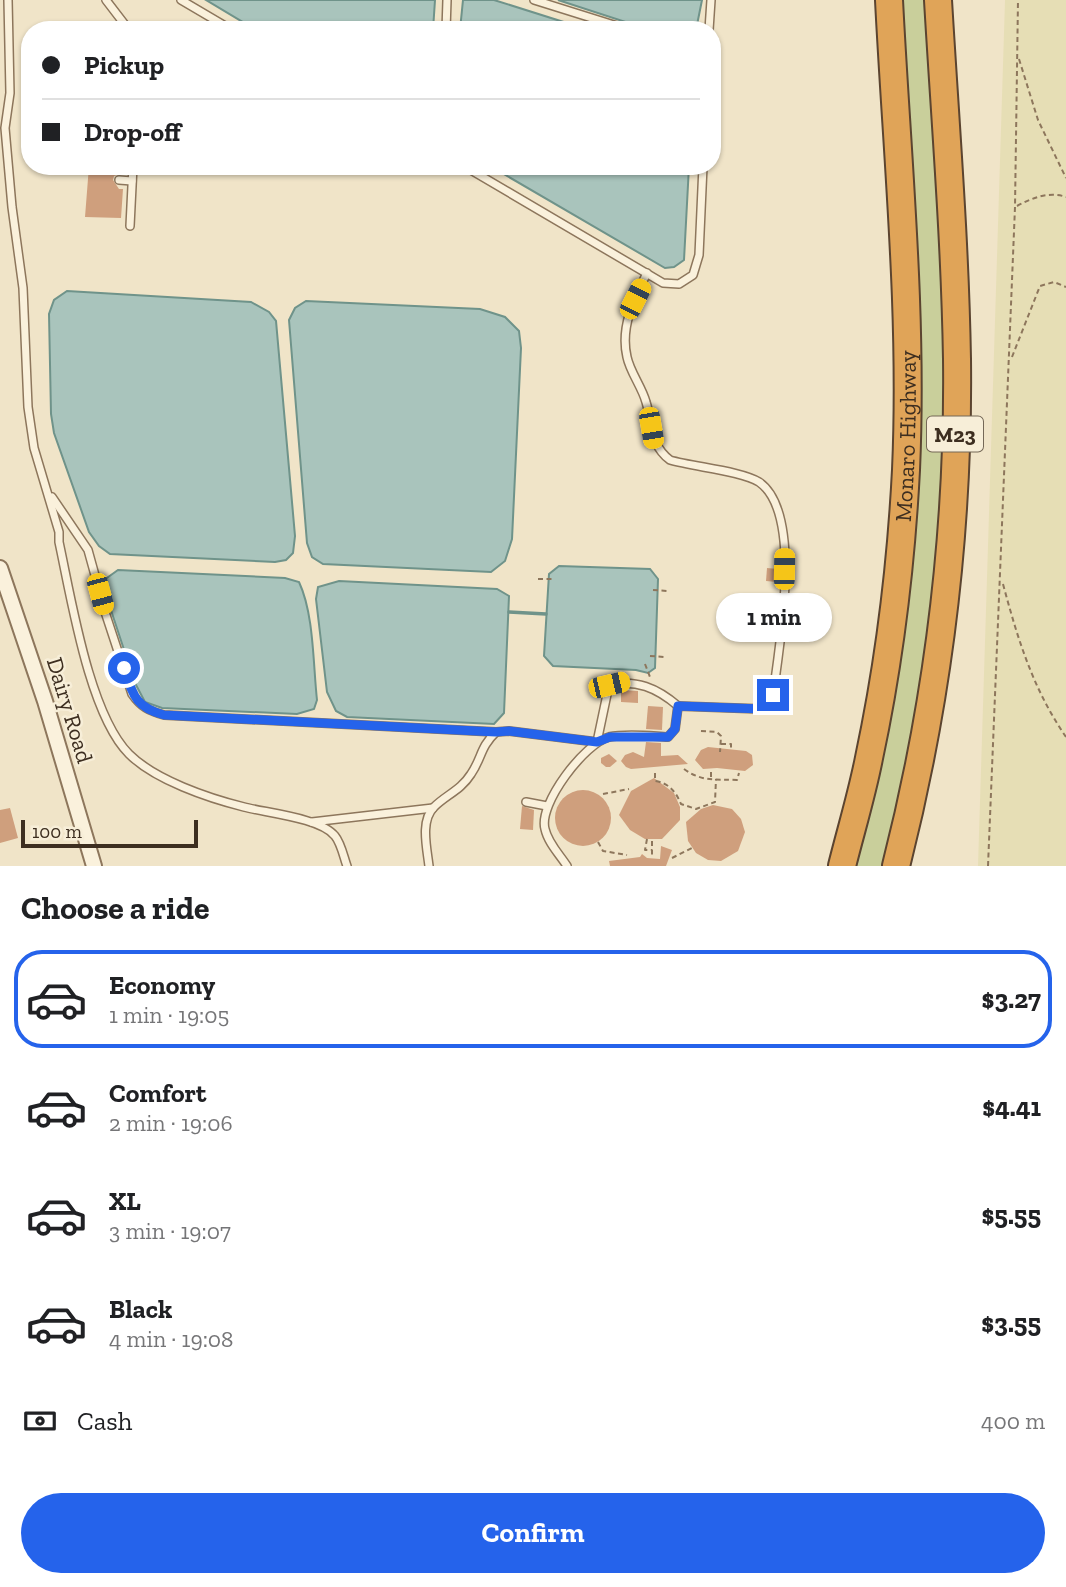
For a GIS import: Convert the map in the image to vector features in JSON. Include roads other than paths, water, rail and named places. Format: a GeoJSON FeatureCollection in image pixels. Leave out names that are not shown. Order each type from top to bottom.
{"type":"FeatureCollection","features":[{"type":"Feature","properties":{"kind":"highway","name":"Monaro Highway"},"geometry":{"type":"LineString","coordinates":[[842,866],[869,761],[881,694],[897,582],[906,471],[906,303],[889,0]]}},
{"type":"Feature","properties":{"kind":"highway","name":"M23"},"geometry":{"type":"LineString","coordinates":[[896,866],[914,789],[933,683],[947,575],[955,467],[955,301],[938,0]]}},
{"type":"Feature","properties":{"kind":"street","name":"Dairy Road"},"geometry":{"type":"LineString","coordinates":[[0,568],[94,866]]}},
{"type":"Feature","properties":{"kind":"lane"},"geometry":{"type":"LineString","coordinates":[[8,0],[10,93],[5,128],[23,288],[28,407],[34,448],[59,532],[83,652],[99,699],[112,730],[128,753],[144,766],[179,785],[244,807],[312,822],[335,836],[347,866]]}},
{"type":"Feature","properties":{"kind":"lane"},"geometry":{"type":"LineString","coordinates":[[106,0],[122,21]]}},
{"type":"Feature","properties":{"kind":"lane"},"geometry":{"type":"LineString","coordinates":[[181,0],[217,21]]}},
{"type":"Feature","properties":{"kind":"lane"},"geometry":{"type":"LineString","coordinates":[[446,21],[447,0]]}},
{"type":"Feature","properties":{"kind":"lane"},"geometry":{"type":"LineString","coordinates":[[534,0],[601,21]]}},
{"type":"Feature","properties":{"kind":"lane"},"geometry":{"type":"LineString","coordinates":[[710,21],[711,0]]}},
{"type":"Feature","properties":{"kind":"lane"},"geometry":{"type":"LineString","coordinates":[[130,226],[132,175]]}},
{"type":"Feature","properties":{"kind":"lane"},"geometry":{"type":"LineString","coordinates":[[479,175],[663,282],[679,284],[693,275],[699,255],[703,175]]}},
{"type":"Feature","properties":{"kind":"lane"},"geometry":{"type":"LineString","coordinates":[[119,180],[132,181]]}},
{"type":"Feature","properties":{"kind":"lane"},"geometry":{"type":"LineString","coordinates":[[122,193],[132,194]]}},
{"type":"Feature","properties":{"kind":"lane"},"geometry":{"type":"LineString","coordinates":[[567,866],[545,829],[547,806],[553,794],[597,742],[609,685],[624,682],[643,684],[668,697],[678,706],[762,709],[773,695],[783,603],[784,528],[779,510],[771,494],[759,483],[743,475],[670,460],[654,442],[646,401],[627,358],[625,330],[647,273]]}},
{"type":"Feature","properties":{"kind":"lane"},"geometry":{"type":"LineString","coordinates":[[49,493],[88,551],[132,694],[139,704],[149,710],[164,715],[509,731],[597,742],[610,737],[668,737],[675,729],[678,706]]}},
{"type":"Feature","properties":{"kind":"lane"},"geometry":{"type":"LineString","coordinates":[[59,532],[64,527],[77,531]]}},
{"type":"Feature","properties":{"kind":"lane"},"geometry":{"type":"LineString","coordinates":[[312,822],[433,808],[456,792],[472,774],[485,743],[496,732]]}},
{"type":"Feature","properties":{"kind":"lane"},"geometry":{"type":"LineString","coordinates":[[526,802],[547,806]]}},
{"type":"Feature","properties":{"kind":"lane"},"geometry":{"type":"LineString","coordinates":[[429,866],[426,825],[433,808]]}},
{"type":"Feature","properties":{"kind":"water"},"geometry":{"type":"Polygon","coordinates":[[[206,0],[435,0],[434,21],[241,21],[206,0]]]}},
{"type":"Feature","properties":{"kind":"water"},"geometry":{"type":"Polygon","coordinates":[[[463,0],[494,0],[560,21],[461,21],[463,0]]]}},
{"type":"Feature","properties":{"kind":"water"},"geometry":{"type":"Polygon","coordinates":[[[558,0],[702,0],[698,21],[622,21],[558,0]]]}},
{"type":"Feature","properties":{"kind":"water"},"geometry":{"type":"Polygon","coordinates":[[[505,175],[689,175],[684,260],[674,267],[665,268],[505,175]]]}},
{"type":"Feature","properties":{"kind":"water"},"geometry":{"type":"Polygon","coordinates":[[[67,291],[251,302],[269,312],[276,321],[295,536],[293,553],[286,560],[275,562],[110,554],[99,546],[89,532],[54,433],[51,414],[49,314],[54,300],[67,291]]]}},
{"type":"Feature","properties":{"kind":"water"},"geometry":{"type":"Polygon","coordinates":[[[306,301],[480,309],[505,317],[519,331],[521,348],[512,539],[505,561],[491,572],[323,564],[312,557],[307,543],[289,320],[295,308],[306,301]]]}},
{"type":"Feature","properties":{"kind":"water"},"geometry":{"type":"Polygon","coordinates":[[[559,566],[650,569],[658,579],[655,668],[648,673],[636,670],[553,666],[544,656],[549,574],[559,566]]]}},
{"type":"Feature","properties":{"kind":"water"},"geometry":{"type":"Polygon","coordinates":[[[118,570],[285,578],[299,582],[308,609],[312,639],[317,700],[314,709],[297,714],[162,708],[145,702],[135,683],[103,586],[104,580],[118,570]]]}},
{"type":"Feature","properties":{"kind":"water"},"geometry":{"type":"Polygon","coordinates":[[[339,581],[497,589],[509,596],[504,713],[494,724],[347,717],[336,711],[327,692],[316,599],[318,587],[339,581]]]}},
{"type":"Feature","properties":{"kind":"waterway"},"geometry":{"type":"LineString","coordinates":[[509,612],[546,614]]}}]}
